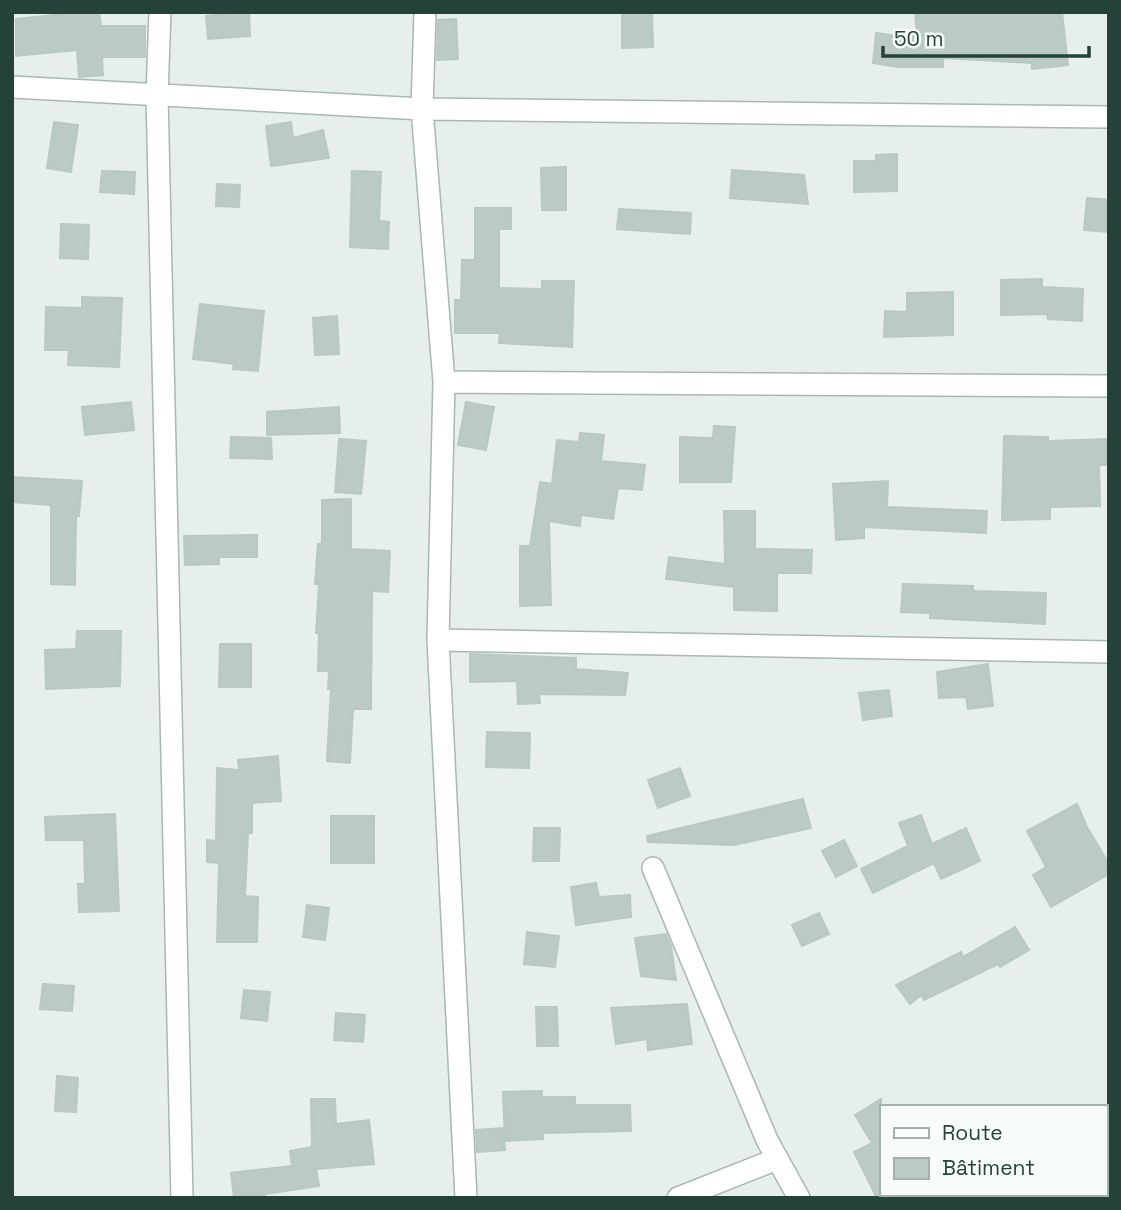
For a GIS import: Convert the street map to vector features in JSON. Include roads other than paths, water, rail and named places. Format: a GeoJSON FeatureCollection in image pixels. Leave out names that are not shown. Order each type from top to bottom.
{"type":"FeatureCollection","features":[{"type":"Feature","properties":{"kind":"street"},"geometry":{"type":"LineString","coordinates":[[160,12],[157,95],[182,1198]]}},
{"type":"Feature","properties":{"kind":"street"},"geometry":{"type":"LineString","coordinates":[[425,12],[422,109],[444,382],[438,639],[466,1198]]}},
{"type":"Feature","properties":{"kind":"street"},"geometry":{"type":"LineString","coordinates":[[12,87],[422,109],[1109,117]]}},
{"type":"Feature","properties":{"kind":"street"},"geometry":{"type":"LineString","coordinates":[[444,382],[1109,386]]}},
{"type":"Feature","properties":{"kind":"street"},"geometry":{"type":"LineString","coordinates":[[438,639],[1109,652]]}},
{"type":"Feature","properties":{"kind":"street"},"geometry":{"type":"LineString","coordinates":[[653,868],[777,1159],[799,1198]]}},
{"type":"Feature","properties":{"kind":"street"},"geometry":{"type":"LineString","coordinates":[[678,1198],[777,1159]]}}]}
